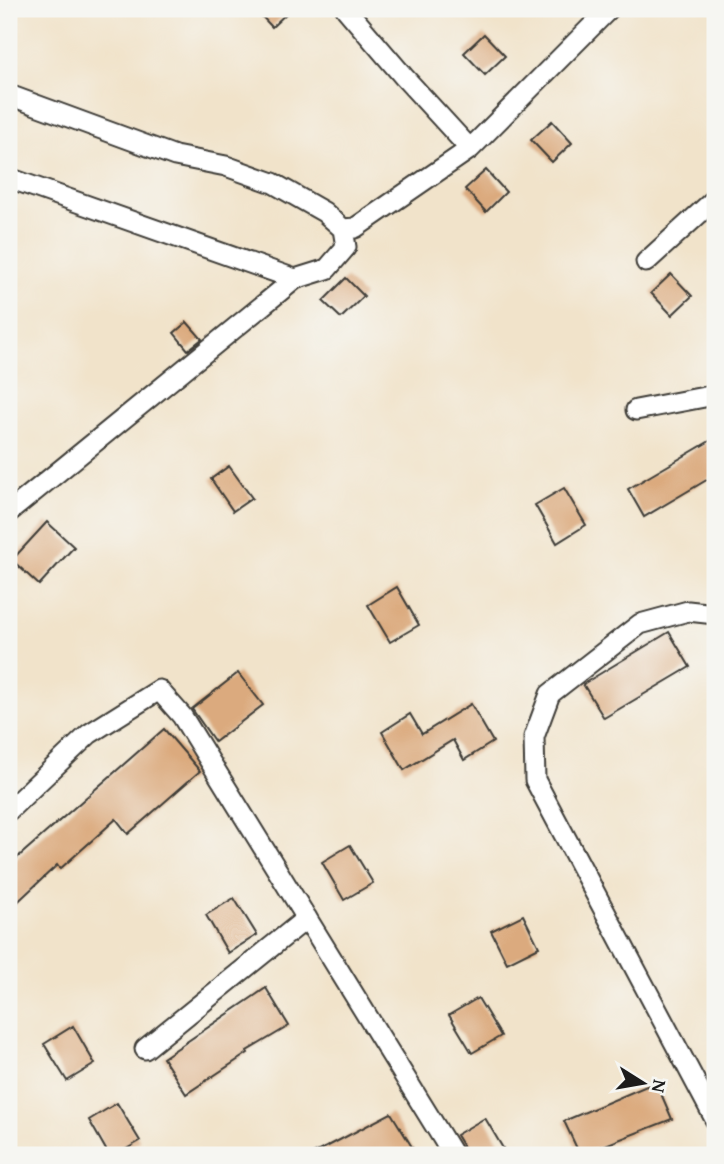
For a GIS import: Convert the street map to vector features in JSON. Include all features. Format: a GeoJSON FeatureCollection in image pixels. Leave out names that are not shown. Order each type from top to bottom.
{"type":"FeatureCollection","features":[{"type":"Feature","properties":{"kind":"street"},"geometry":{"type":"LineString","coordinates":[[346,9],[470,149]]}},
{"type":"Feature","properties":{"kind":"street"},"geometry":{"type":"LineString","coordinates":[[343,229],[355,228],[470,149],[609,9]]}},
{"type":"Feature","properties":{"kind":"street"},"geometry":{"type":"LineString","coordinates":[[9,95],[175,156],[226,166],[273,183],[324,212],[343,229],[346,247],[327,269],[295,279],[9,512]]}},
{"type":"Feature","properties":{"kind":"street"},"geometry":{"type":"LineString","coordinates":[[9,178],[295,279]]}},
{"type":"Feature","properties":{"kind":"street"},"geometry":{"type":"LineString","coordinates":[[646,262],[715,199]]}},
{"type":"Feature","properties":{"kind":"street"},"geometry":{"type":"LineString","coordinates":[[636,410],[715,395]]}},
{"type":"Feature","properties":{"kind":"street"},"geometry":{"type":"LineString","coordinates":[[715,614],[688,611],[640,624],[550,694],[534,737],[534,780],[715,1119]]}},
{"type":"Feature","properties":{"kind":"street"},"geometry":{"type":"LineString","coordinates":[[9,810],[89,734],[159,690],[182,716],[453,1155]]}},
{"type":"Feature","properties":{"kind":"street"},"geometry":{"type":"LineString","coordinates":[[145,1049],[307,918]]}},
{"type":"Feature","properties":{"kind":"building"},"geometry":{"type":"Polygon","coordinates":[[[255,9],[291,9],[272,27],[255,9]]]}},
{"type":"Feature","properties":{"kind":"building"},"geometry":{"type":"Polygon","coordinates":[[[484,34],[505,56],[485,75],[464,53],[484,34]]]}},
{"type":"Feature","properties":{"kind":"building"},"geometry":{"type":"Polygon","coordinates":[[[552,121],[572,143],[552,162],[531,140],[552,121]]]}},
{"type":"Feature","properties":{"kind":"building"},"geometry":{"type":"Polygon","coordinates":[[[486,170],[506,192],[486,212],[465,189],[486,170]]]}},
{"type":"Feature","properties":{"kind":"building"},"geometry":{"type":"Polygon","coordinates":[[[671,274],[692,296],[672,315],[651,293],[671,274]]]}},
{"type":"Feature","properties":{"kind":"building"},"geometry":{"type":"Polygon","coordinates":[[[346,278],[364,296],[341,318],[323,301],[346,278]]]}},
{"type":"Feature","properties":{"kind":"building"},"geometry":{"type":"Polygon","coordinates":[[[187,322],[202,339],[188,350],[174,333],[187,322]]]}},
{"type":"Feature","properties":{"kind":"building"},"geometry":{"type":"Polygon","coordinates":[[[715,438],[715,475],[644,517],[628,489],[715,438]]]}},
{"type":"Feature","properties":{"kind":"building"},"geometry":{"type":"Polygon","coordinates":[[[229,466],[252,498],[233,511],[211,479],[229,466]]]}},
{"type":"Feature","properties":{"kind":"building"},"geometry":{"type":"Polygon","coordinates":[[[564,488],[586,525],[557,543],[535,505],[564,488]]]}},
{"type":"Feature","properties":{"kind":"building"},"geometry":{"type":"Polygon","coordinates":[[[47,522],[74,547],[39,585],[12,560],[47,522]]]}},
{"type":"Feature","properties":{"kind":"building"},"geometry":{"type":"Polygon","coordinates":[[[397,587],[419,625],[390,642],[368,605],[397,587]]]}},
{"type":"Feature","properties":{"kind":"building"},"geometry":{"type":"Polygon","coordinates":[[[669,632],[690,667],[604,718],[583,684],[669,632]]]}},
{"type":"Feature","properties":{"kind":"building"},"geometry":{"type":"Polygon","coordinates":[[[238,673],[263,705],[215,742],[192,709],[238,673]]]}},
{"type":"Feature","properties":{"kind":"building"},"geometry":{"type":"Polygon","coordinates":[[[471,704],[493,742],[464,760],[453,740],[404,770],[382,732],[410,714],[422,734],[471,704]]]}},
{"type":"Feature","properties":{"kind":"building"},"geometry":{"type":"Polygon","coordinates":[[[164,729],[200,771],[128,834],[116,819],[60,869],[57,865],[9,910],[9,865],[164,729]]]}},
{"type":"Feature","properties":{"kind":"building"},"geometry":{"type":"Polygon","coordinates":[[[350,845],[373,883],[344,900],[322,862],[350,845]]]}},
{"type":"Feature","properties":{"kind":"building"},"geometry":{"type":"Polygon","coordinates":[[[234,898],[257,935],[228,953],[206,915],[234,898]]]}},
{"type":"Feature","properties":{"kind":"building"},"geometry":{"type":"Polygon","coordinates":[[[523,915],[539,947],[507,963],[491,931],[523,915]]]}},
{"type":"Feature","properties":{"kind":"building"},"geometry":{"type":"Polygon","coordinates":[[[266,988],[289,1026],[247,1051],[248,1053],[186,1094],[163,1058],[266,988]]]}},
{"type":"Feature","properties":{"kind":"building"},"geometry":{"type":"Polygon","coordinates":[[[478,998],[501,1036],[472,1053],[449,1015],[478,998]]]}},
{"type":"Feature","properties":{"kind":"building"},"geometry":{"type":"Polygon","coordinates":[[[73,1026],[95,1064],[67,1081],[44,1044],[73,1026]]]}},
{"type":"Feature","properties":{"kind":"building"},"geometry":{"type":"Polygon","coordinates":[[[656,1082],[672,1119],[580,1155],[564,1121],[656,1082]]]}},
{"type":"Feature","properties":{"kind":"building"},"geometry":{"type":"Polygon","coordinates":[[[117,1103],[140,1141],[116,1155],[109,1155],[89,1120],[117,1103]]]}},
{"type":"Feature","properties":{"kind":"building"},"geometry":{"type":"Polygon","coordinates":[[[391,1113],[417,1155],[311,1155],[391,1113]]]}},
{"type":"Feature","properties":{"kind":"building"},"geometry":{"type":"Polygon","coordinates":[[[485,1118],[507,1155],[468,1155],[456,1135],[485,1118]]]}}]}
